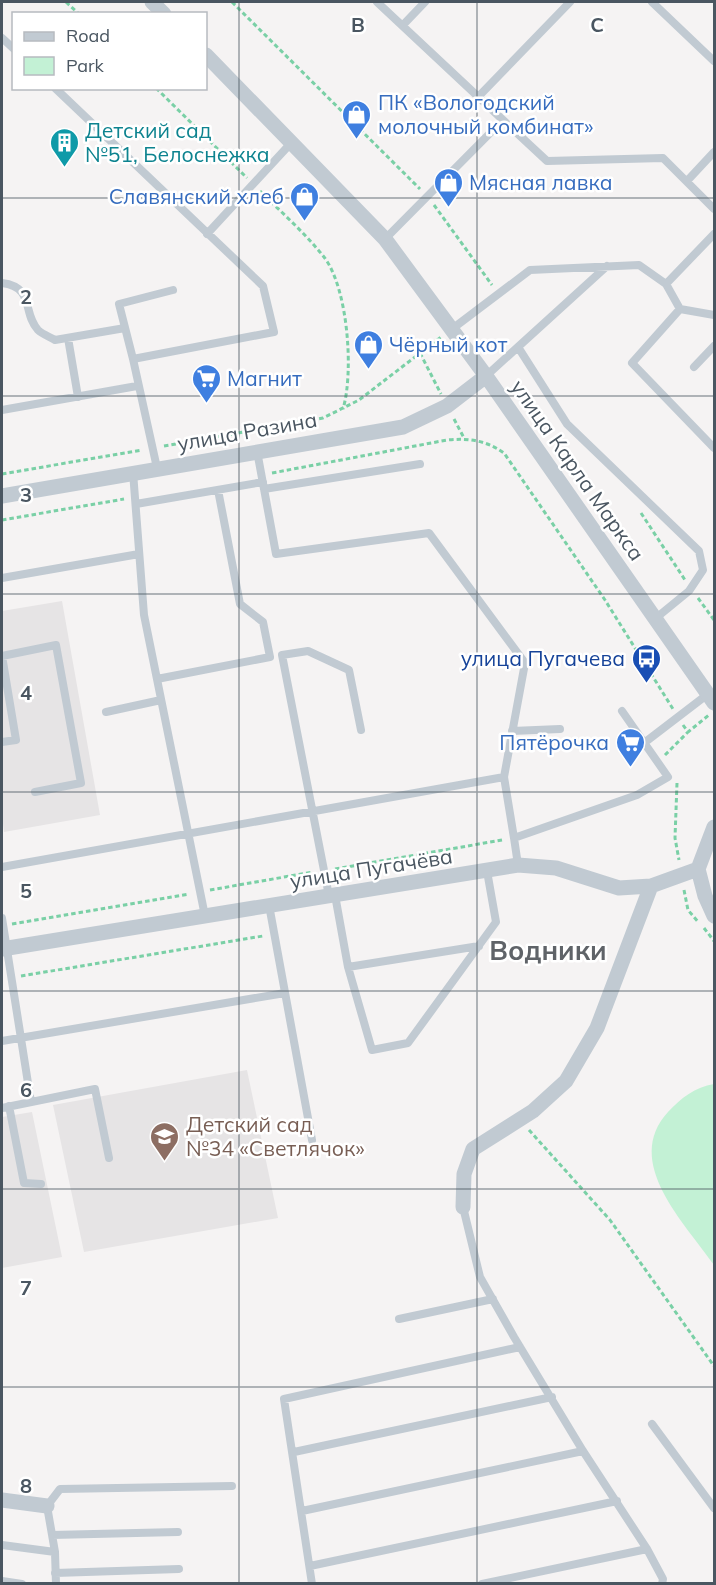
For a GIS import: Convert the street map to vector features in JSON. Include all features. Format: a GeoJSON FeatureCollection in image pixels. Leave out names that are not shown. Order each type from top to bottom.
{"type":"FeatureCollection","features":[{"type":"Feature","properties":{"kind":"street","name":"улица Карла Маркса"},"geometry":{"type":"LineString","coordinates":[[207,56],[385,239],[486,376],[711,699]]}},
{"type":"Feature","properties":{"kind":"street","name":"улица Разина"},"geometry":{"type":"LineString","coordinates":[[2,496],[403,427],[447,406],[486,376]]}},
{"type":"Feature","properties":{"kind":"street"},"geometry":{"type":"LineString","coordinates":[[714,827],[698,869],[705,896],[714,916]]}},
{"type":"Feature","properties":{"kind":"street","name":"улица Пугачёва"},"geometry":{"type":"LineString","coordinates":[[4,949],[518,865],[556,868],[619,888],[651,886],[682,877],[698,869]]}},
{"type":"Feature","properties":{"kind":"street"},"geometry":{"type":"LineString","coordinates":[[463,1207],[464,1174],[473,1149],[519,1120],[566,1082],[597,1028],[651,886]]}},
{"type":"Feature","properties":{"kind":"street"},"geometry":{"type":"LineString","coordinates":[[2,1500],[47,1506]]}},
{"type":"Feature","properties":{"kind":"lane"},"geometry":{"type":"LineString","coordinates":[[377,2],[547,161],[663,158],[713,205]]}},
{"type":"Feature","properties":{"kind":"lane"},"geometry":{"type":"LineString","coordinates":[[403,25],[425,2]]}},
{"type":"Feature","properties":{"kind":"lane"},"geometry":{"type":"LineString","coordinates":[[480,96],[570,2]]}},
{"type":"Feature","properties":{"kind":"lane"},"geometry":{"type":"LineString","coordinates":[[652,2],[714,61]]}},
{"type":"Feature","properties":{"kind":"lane"},"geometry":{"type":"LineString","coordinates":[[57,90],[263,286],[274,332],[133,359]]}},
{"type":"Feature","properties":{"kind":"lane"},"geometry":{"type":"LineString","coordinates":[[385,239],[503,120]]}},
{"type":"Feature","properties":{"kind":"lane"},"geometry":{"type":"LineString","coordinates":[[207,234],[292,142]]}},
{"type":"Feature","properties":{"kind":"lane"},"geometry":{"type":"LineString","coordinates":[[687,181],[714,152]]}},
{"type":"Feature","properties":{"kind":"lane"},"geometry":{"type":"LineString","coordinates":[[666,284],[714,234]]}},
{"type":"Feature","properties":{"kind":"lane"},"geometry":{"type":"LineString","coordinates":[[452,329],[530,270],[639,265],[666,284],[680,309]]}},
{"type":"Feature","properties":{"kind":"lane"},"geometry":{"type":"LineString","coordinates":[[486,376],[607,266]]}},
{"type":"Feature","properties":{"kind":"lane"},"geometry":{"type":"LineString","coordinates":[[2,283],[15,286],[24,294],[37,330],[55,340],[125,328]]}},
{"type":"Feature","properties":{"kind":"lane"},"geometry":{"type":"LineString","coordinates":[[157,468],[119,304],[173,290]]}},
{"type":"Feature","properties":{"kind":"lane"},"geometry":{"type":"LineString","coordinates":[[680,309],[714,315]]}},
{"type":"Feature","properties":{"kind":"lane"},"geometry":{"type":"LineString","coordinates":[[680,309],[632,363],[714,448]]}},
{"type":"Feature","properties":{"kind":"lane"},"geometry":{"type":"LineString","coordinates":[[68,338],[78,397]]}},
{"type":"Feature","properties":{"kind":"lane"},"geometry":{"type":"LineString","coordinates":[[694,367],[714,346]]}},
{"type":"Feature","properties":{"kind":"lane"},"geometry":{"type":"LineString","coordinates":[[518,347],[567,424],[699,551],[703,570],[691,588],[656,618]]}},
{"type":"Feature","properties":{"kind":"lane"},"geometry":{"type":"LineString","coordinates":[[2,410],[137,386]]}},
{"type":"Feature","properties":{"kind":"lane"},"geometry":{"type":"LineString","coordinates":[[257,451],[276,554],[429,532],[525,663],[504,777],[518,865]]}},
{"type":"Feature","properties":{"kind":"lane"},"geometry":{"type":"LineString","coordinates":[[135,501],[263,482],[420,465]]}},
{"type":"Feature","properties":{"kind":"lane"},"geometry":{"type":"LineString","coordinates":[[133,472],[144,615],[205,916]]}},
{"type":"Feature","properties":{"kind":"lane"},"geometry":{"type":"LineString","coordinates":[[157,679],[270,657],[263,622],[240,604],[218,490]]}},
{"type":"Feature","properties":{"kind":"lane"},"geometry":{"type":"LineString","coordinates":[[2,578],[140,554]]}},
{"type":"Feature","properties":{"kind":"lane"},"geometry":{"type":"LineString","coordinates":[[2,742],[16,740],[2,656],[56,645],[81,783],[35,792]]}},
{"type":"Feature","properties":{"kind":"lane"},"geometry":{"type":"LineString","coordinates":[[361,730],[349,670],[308,651],[282,655],[324,871],[372,1050],[408,1043],[496,922],[487,871]]}},
{"type":"Feature","properties":{"kind":"lane"},"geometry":{"type":"LineString","coordinates":[[644,743],[678,717],[711,699]]}},
{"type":"Feature","properties":{"kind":"lane"},"geometry":{"type":"LineString","coordinates":[[106,712],[161,700]]}},
{"type":"Feature","properties":{"kind":"lane"},"geometry":{"type":"LineString","coordinates":[[514,838],[637,795],[668,777],[622,711]]}},
{"type":"Feature","properties":{"kind":"lane"},"geometry":{"type":"LineString","coordinates":[[512,731],[560,729]]}},
{"type":"Feature","properties":{"kind":"lane"},"geometry":{"type":"LineString","coordinates":[[2,867],[504,777]]}},
{"type":"Feature","properties":{"kind":"lane"},"geometry":{"type":"LineString","coordinates":[[269,905],[312,1140]]}},
{"type":"Feature","properties":{"kind":"lane"},"geometry":{"type":"LineString","coordinates":[[2,922],[4,949],[11,977],[31,1102]]}},
{"type":"Feature","properties":{"kind":"lane"},"geometry":{"type":"LineString","coordinates":[[348,966],[479,946]]}},
{"type":"Feature","properties":{"kind":"lane"},"geometry":{"type":"LineString","coordinates":[[2,1041],[285,993]]}},
{"type":"Feature","properties":{"kind":"lane"},"geometry":{"type":"LineString","coordinates":[[41,1184],[24,1183],[5,1107],[94,1089],[109,1158]]}},
{"type":"Feature","properties":{"kind":"lane"},"geometry":{"type":"LineString","coordinates":[[463,1207],[480,1277],[583,1451],[647,1549],[663,1579],[662,1584]]}},
{"type":"Feature","properties":{"kind":"lane"},"geometry":{"type":"LineString","coordinates":[[399,1319],[493,1299]]}},
{"type":"Feature","properties":{"kind":"lane"},"geometry":{"type":"LineString","coordinates":[[312,1584],[294,1452],[284,1399],[520,1347]]}},
{"type":"Feature","properties":{"kind":"lane"},"geometry":{"type":"LineString","coordinates":[[294,1452],[552,1397]]}},
{"type":"Feature","properties":{"kind":"lane"},"geometry":{"type":"LineString","coordinates":[[652,1424],[714,1508]]}},
{"type":"Feature","properties":{"kind":"lane"},"geometry":{"type":"LineString","coordinates":[[302,1511],[583,1451]]}},
{"type":"Feature","properties":{"kind":"lane"},"geometry":{"type":"LineString","coordinates":[[56,1584],[55,1552],[47,1506],[60,1490],[232,1486]]}},
{"type":"Feature","properties":{"kind":"lane"},"geometry":{"type":"LineString","coordinates":[[310,1566],[617,1502]]}},
{"type":"Feature","properties":{"kind":"lane"},"geometry":{"type":"LineString","coordinates":[[52,1535],[178,1532]]}},
{"type":"Feature","properties":{"kind":"lane"},"geometry":{"type":"LineString","coordinates":[[2,1545],[55,1552]]}},
{"type":"Feature","properties":{"kind":"lane"},"geometry":{"type":"LineString","coordinates":[[482,1584],[647,1549]]}},
{"type":"Feature","properties":{"kind":"lane"},"geometry":{"type":"LineString","coordinates":[[55,1573],[179,1569]]}},
{"type":"Feature","properties":{"kind":"lane"},"geometry":{"type":"LineString","coordinates":[[2,1581],[22,1584]]}},
{"type":"Feature","properties":{"kind":"path"},"geometry":{"type":"LineString","coordinates":[[232,2],[428,196],[499,294]]}},
{"type":"Feature","properties":{"kind":"path"},"geometry":{"type":"LineString","coordinates":[[158,90],[325,258],[339,290],[349,372],[348,393],[342,410]]}},
{"type":"Feature","properties":{"kind":"path"},"geometry":{"type":"LineString","coordinates":[[2,474],[323,418],[342,410],[452,329]]}},
{"type":"Feature","properties":{"kind":"path"},"geometry":{"type":"LineString","coordinates":[[263,482],[447,440],[464,438],[492,444],[504,453],[605,600],[688,732]]}},
{"type":"Feature","properties":{"kind":"path"},"geometry":{"type":"LineString","coordinates":[[2,520],[135,501]]}},
{"type":"Feature","properties":{"kind":"path"},"geometry":{"type":"LineString","coordinates":[[640,512],[714,620]]}},
{"type":"Feature","properties":{"kind":"path"},"geometry":{"type":"LineString","coordinates":[[665,756],[688,732],[714,711]]}},
{"type":"Feature","properties":{"kind":"path"},"geometry":{"type":"LineString","coordinates":[[674,776],[679,786],[675,838],[688,910],[714,941]]}},
{"type":"Feature","properties":{"kind":"path"},"geometry":{"type":"LineString","coordinates":[[2,922],[200,892],[514,838]]}},
{"type":"Feature","properties":{"kind":"path"},"geometry":{"type":"LineString","coordinates":[[11,977],[274,934]]}},
{"type":"Feature","properties":{"kind":"path"},"geometry":{"type":"LineString","coordinates":[[519,1120],[610,1220],[714,1366]]}},
{"type":"Feature","properties":{"kind":"shaded area"},"geometry":{"type":"Polygon","coordinates":[[[62,601],[100,815],[4,832],[2,816],[2,611],[62,601]]]}},
{"type":"Feature","properties":{"kind":"shaded area","name":"Детский сад №34 «Светлячок»"},"geometry":{"type":"Polygon","coordinates":[[[247,1070],[278,1218],[84,1252],[53,1105],[247,1070]]]}},
{"type":"Feature","properties":{"kind":"shaded area"},"geometry":{"type":"Polygon","coordinates":[[[32,1112],[62,1257],[2,1268],[2,1117],[32,1112]]]}},
{"type":"Feature","properties":{"kind":"green space"},"geometry":{"type":"Polygon","coordinates":[[[714,1084],[714,1265],[663,1192],[655,1171],[652,1151],[656,1131],[668,1112],[689,1094],[714,1084]]]}},
{"type":"Feature","properties":{"kind":"place","name":"ПК «Вологодский молочный комбинат»"},"geometry":{"type":"Point","coordinates":[357,140]}},
{"type":"Feature","properties":{"kind":"place","name":"Детский сад №51, Белоснежка"},"geometry":{"type":"Point","coordinates":[64,168]}},
{"type":"Feature","properties":{"kind":"place","name":"Мясная лавка"},"geometry":{"type":"Point","coordinates":[448,208]}},
{"type":"Feature","properties":{"kind":"place","name":"Славянский хлеб"},"geometry":{"type":"Point","coordinates":[305,222]}},
{"type":"Feature","properties":{"kind":"place","name":"Чёрный кот"},"geometry":{"type":"Point","coordinates":[368,370]}},
{"type":"Feature","properties":{"kind":"place","name":"Магнит"},"geometry":{"type":"Point","coordinates":[206,404]}},
{"type":"Feature","properties":{"kind":"place","name":"улица Пугачева"},"geometry":{"type":"Point","coordinates":[646,684]}},
{"type":"Feature","properties":{"kind":"place","name":"Пятёрочка"},"geometry":{"type":"Point","coordinates":[630,768]}},
{"type":"Feature","properties":{"kind":"place","name":"Детский сад №34 «Светлячок»"},"geometry":{"type":"Point","coordinates":[165,1162]}},
{"type":"Feature","properties":{"kind":"district","name":"Водники"},"geometry":{"type":"Point","coordinates":[548,950]}}]}
